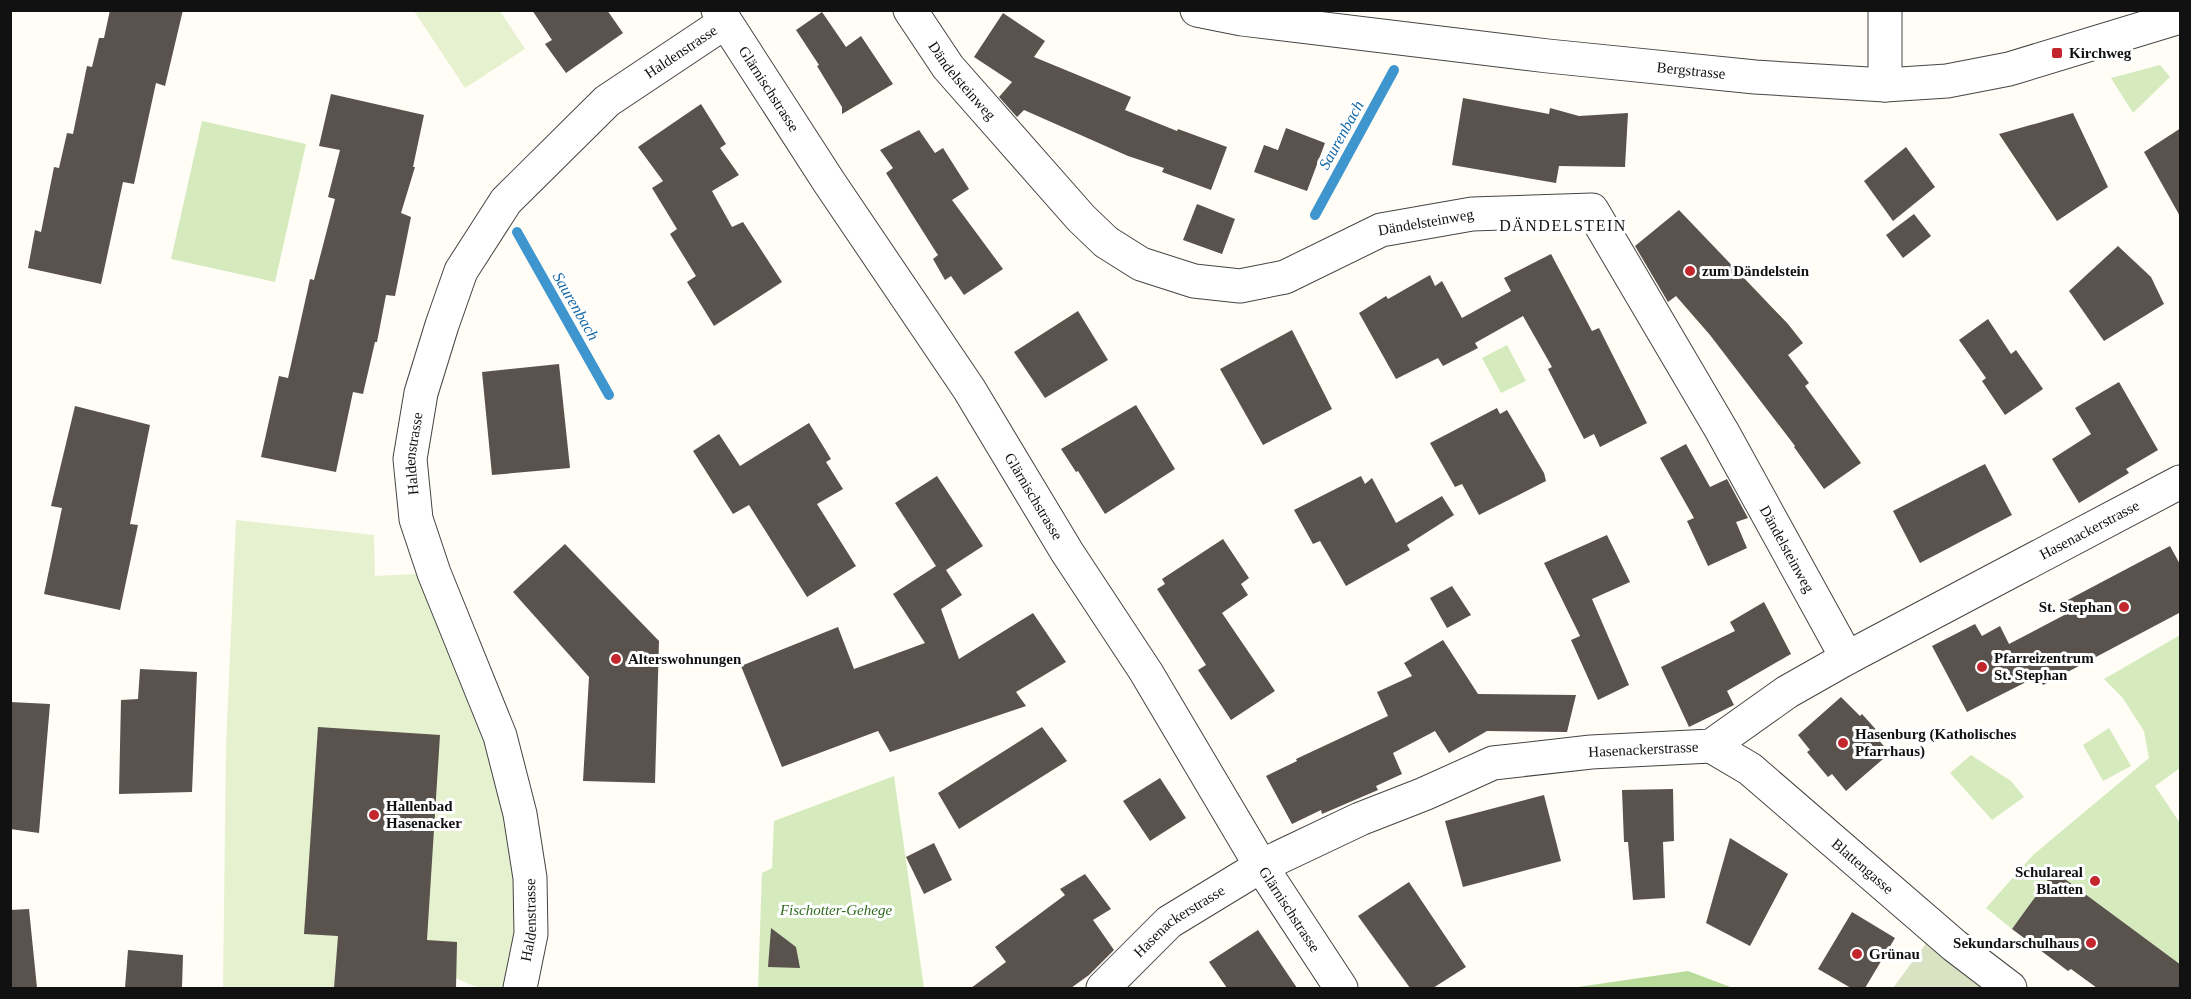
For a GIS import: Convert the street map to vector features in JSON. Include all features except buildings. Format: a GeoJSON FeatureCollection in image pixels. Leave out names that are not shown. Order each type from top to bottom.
{"type":"FeatureCollection","features":[{"type":"Feature","properties":{"kind":"street","name":"Dändelsteinweg"},"geometry":{"type":"LineString","coordinates":[[910,10],[948,67],[1106,242],[1141,264],[1194,281],[1240,286],[1285,277],[1380,230],[1472,214],[1592,210],[1722,431],[1847,658]]}},
{"type":"Feature","properties":{"kind":"street","name":"Bergstrasse"},"geometry":{"type":"LineString","coordinates":[[1197,10],[1242,19],[1548,56],[1755,77],[1885,85],[1947,81],[2009,69],[2181,17]]}},
{"type":"Feature","properties":{"kind":"street"},"geometry":{"type":"LineString","coordinates":[[1885,10],[1885,85]]}},
{"type":"Feature","properties":{"kind":"street","name":"Glärnischstrasse"},"geometry":{"type":"LineString","coordinates":[[721,17],[969,389],[1067,552],[1146,672],[1261,866],[1341,988]]}},
{"type":"Feature","properties":{"kind":"street","name":"Haldenstrasse"},"geometry":{"type":"LineString","coordinates":[[520,988],[531,934],[530,878],[519,806],[501,736],[434,573],[416,519],[410,459],[421,393],[461,271],[506,201],[607,101],[721,17]]}},
{"type":"Feature","properties":{"kind":"street","name":"Hasenackerstrasse"},"geometry":{"type":"LineString","coordinates":[[1103,988],[1169,922],[1261,866],[1360,819],[1493,764],[1591,752],[1711,746],[1786,692],[2181,482]]}},
{"type":"Feature","properties":{"kind":"street","name":"Blattengasse"},"geometry":{"type":"LineString","coordinates":[[1711,746],[1750,769],[1955,946],[2010,988]]}},
{"type":"Feature","properties":{"kind":"green space"},"geometry":{"type":"Polygon","coordinates":[[[414,11],[500,11],[525,49],[465,88],[414,11]]]}},
{"type":"Feature","properties":{"kind":"green space"},"geometry":{"type":"Polygon","coordinates":[[[2160,65],[2170,77],[2133,113],[2111,78],[2160,65]]]}},
{"type":"Feature","properties":{"kind":"green space"},"geometry":{"type":"Polygon","coordinates":[[[202,121],[306,144],[275,282],[171,259],[202,121]]]}},
{"type":"Feature","properties":{"kind":"green space"},"geometry":{"type":"Polygon","coordinates":[[[1507,345],[1526,381],[1501,393],[1482,358],[1507,345]]]}},
{"type":"Feature","properties":{"kind":"green space"},"geometry":{"type":"Polygon","coordinates":[[[236,520],[374,535],[375,576],[434,573],[517,797],[522,982],[489,988],[475,986],[456,978],[455,988],[223,988],[226,745],[236,520]]]}},
{"type":"Feature","properties":{"kind":"green space"},"geometry":{"type":"Polygon","coordinates":[[[2180,635],[2180,768],[2155,786],[2180,823],[2180,965],[2054,871],[2012,929],[1986,908],[2033,855],[2149,758],[2144,731],[2122,697],[2104,679],[2180,635]]]}},
{"type":"Feature","properties":{"kind":"green space"},"geometry":{"type":"Polygon","coordinates":[[[2109,728],[2131,766],[2103,781],[2083,745],[2109,728]]]}},
{"type":"Feature","properties":{"kind":"green space"},"geometry":{"type":"Polygon","coordinates":[[[1971,755],[2011,781],[2024,797],[1992,820],[1950,773],[1971,755]]]}},
{"type":"Feature","properties":{"kind":"green space","name":"Fischotter-Gehege"},"geometry":{"type":"Polygon","coordinates":[[[894,776],[924,988],[758,988],[762,873],[772,868],[774,821],[894,776]]]}},
{"type":"Feature","properties":{"kind":"green space"},"geometry":{"type":"Polygon","coordinates":[[[1927,942],[1984,988],[1893,988],[1927,942]]]}},
{"type":"Feature","properties":{"kind":"green space"},"geometry":{"type":"Polygon","coordinates":[[[1688,971],[1733,988],[1571,988],[1688,971]]]}},
{"type":"Feature","properties":{"kind":"waterway","name":"Saurenbach"},"geometry":{"type":"LineString","coordinates":[[1315,215],[1394,70]]}},
{"type":"Feature","properties":{"kind":"waterway","name":"Saurenbach"},"geometry":{"type":"LineString","coordinates":[[517,232],[609,395]]}},
{"type":"Feature","properties":{"kind":"place","name":"Kirchweg"},"geometry":{"type":"Point","coordinates":[2057,53]}},
{"type":"Feature","properties":{"kind":"place","name":"zum Dändelstein"},"geometry":{"type":"Point","coordinates":[1690,271]}},
{"type":"Feature","properties":{"kind":"place","name":"St. Stephan"},"geometry":{"type":"Point","coordinates":[2124,607]}},
{"type":"Feature","properties":{"kind":"place","name":"Alterswohnungen"},"geometry":{"type":"Point","coordinates":[616,659]}},
{"type":"Feature","properties":{"kind":"place","name":"Pfarreizentrum St. Stephan"},"geometry":{"type":"Point","coordinates":[1982,667]}},
{"type":"Feature","properties":{"kind":"place","name":"Hasenburg (Katholisches Pfarrhaus)"},"geometry":{"type":"Point","coordinates":[1843,743]}},
{"type":"Feature","properties":{"kind":"place","name":"Hallenbad Hasenacker"},"geometry":{"type":"Point","coordinates":[374,815]}},
{"type":"Feature","properties":{"kind":"place","name":"Schulareal Blatten"},"geometry":{"type":"Point","coordinates":[2095,881]}},
{"type":"Feature","properties":{"kind":"place","name":"Sekundarschulhaus"},"geometry":{"type":"Point","coordinates":[2091,943]}},
{"type":"Feature","properties":{"kind":"place","name":"Grünau"},"geometry":{"type":"Point","coordinates":[1857,954]}},
{"type":"Feature","properties":{"kind":"district","name":"DÄNDELSTEIN"},"geometry":{"type":"Point","coordinates":[1563,225]}}]}
